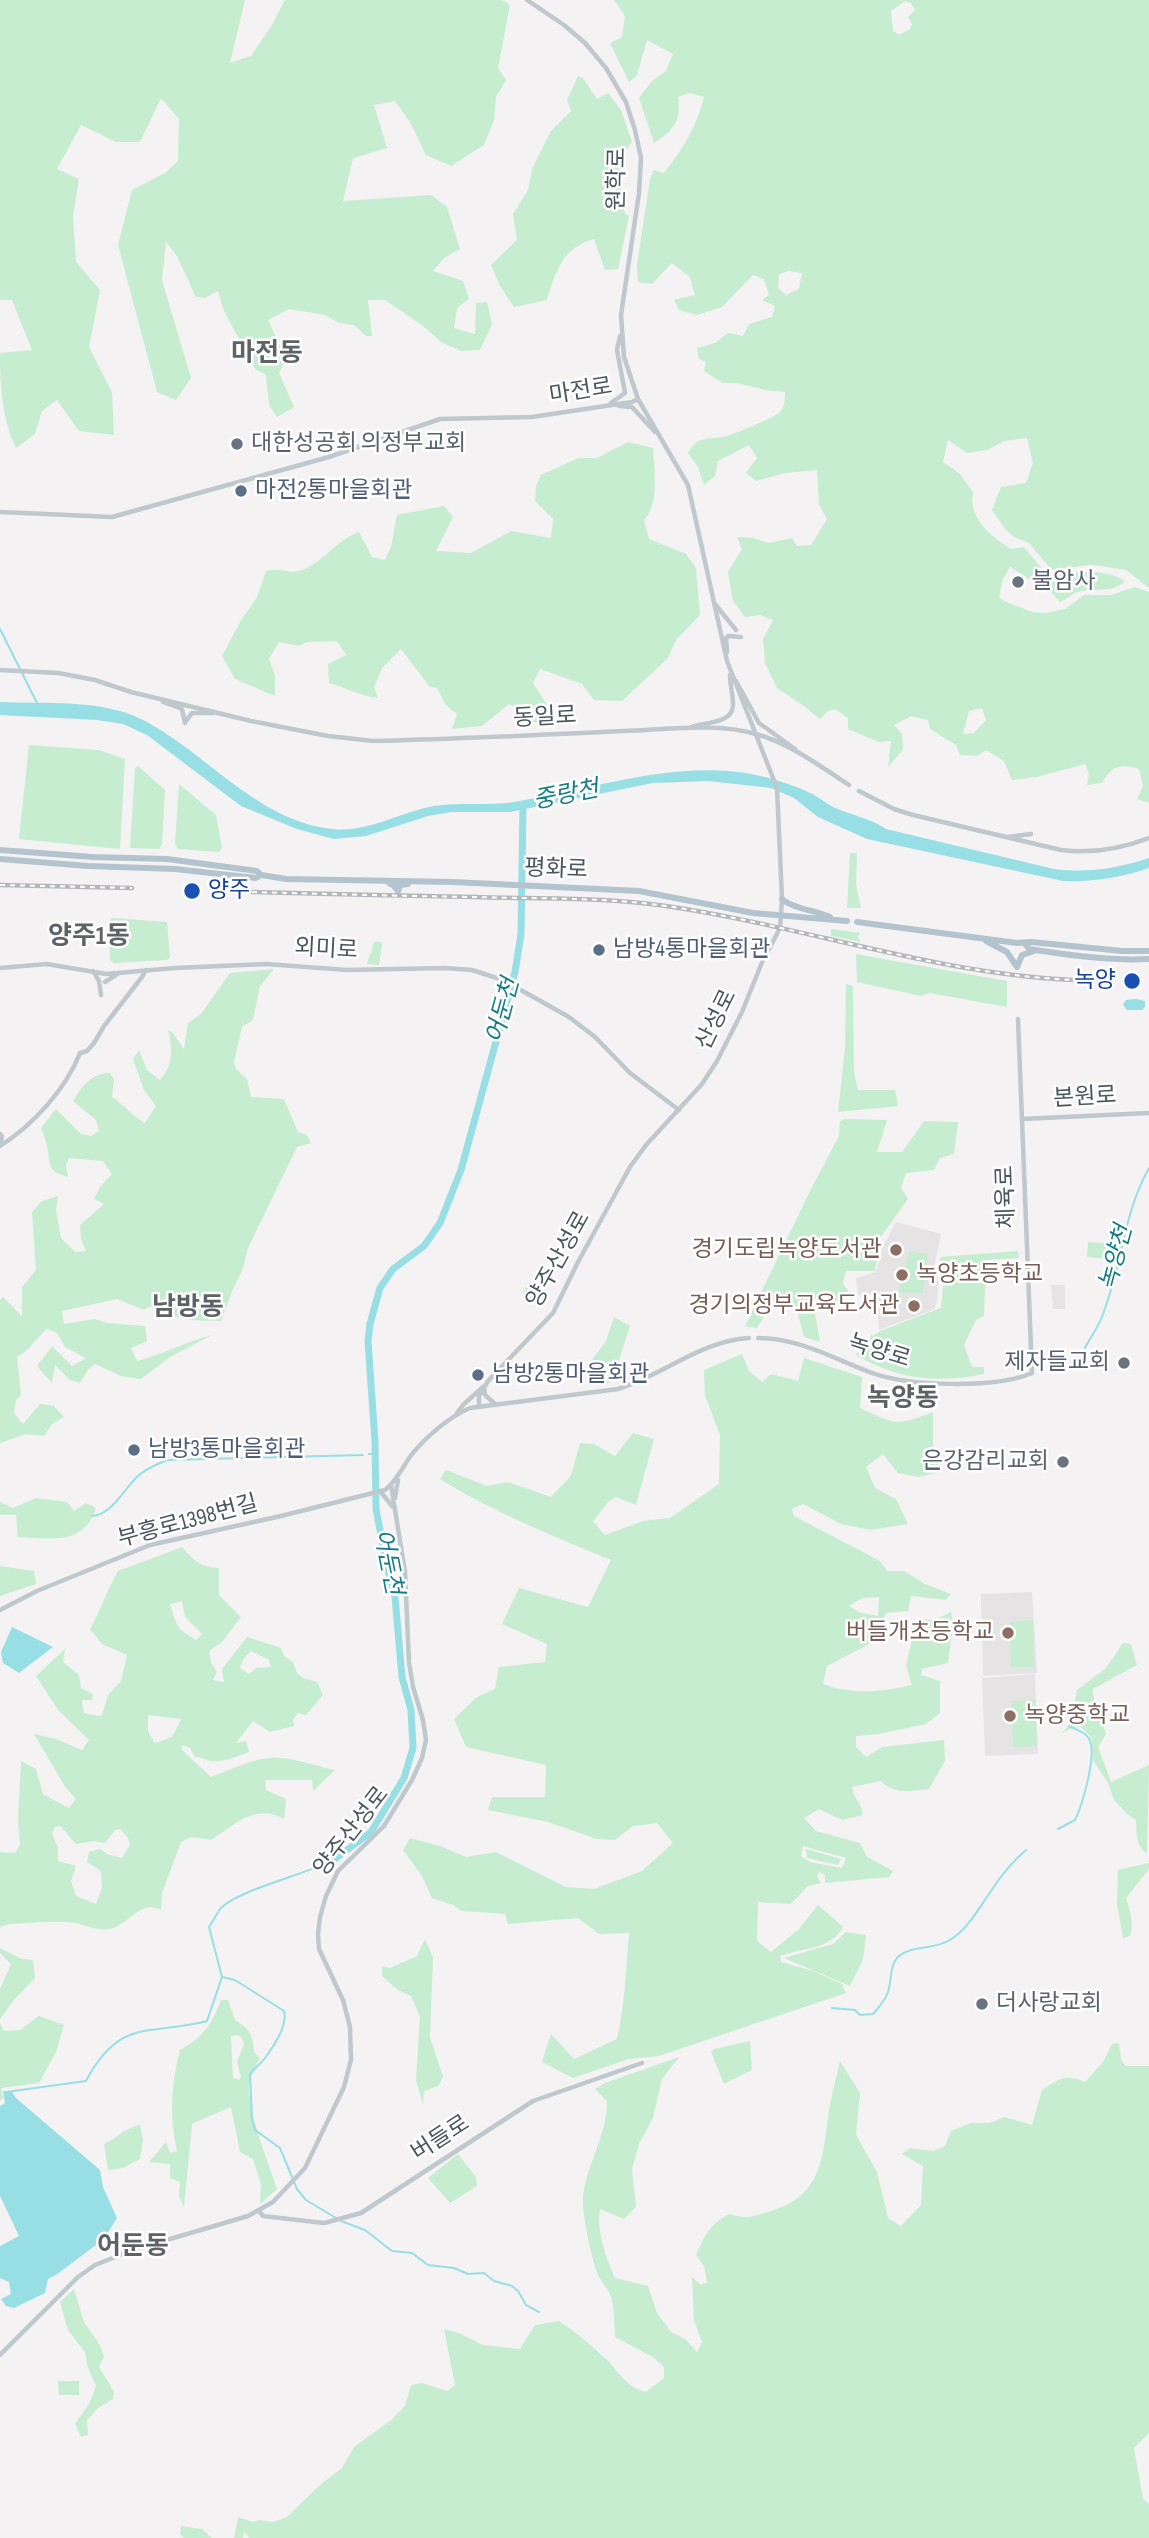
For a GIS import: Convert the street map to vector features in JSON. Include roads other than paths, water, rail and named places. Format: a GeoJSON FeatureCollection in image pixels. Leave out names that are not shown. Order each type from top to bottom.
{"type":"FeatureCollection","features":[{"type":"Feature","properties":{"kind":"main road","name":"평화로"},"geometry":{"type":"LineString","coordinates":[[0,850],[176,860],[257,871],[261,875],[286,879],[651,892],[739,911],[847,921]]}},
{"type":"Feature","properties":{"kind":"main road","name":"평화로"},"geometry":{"type":"LineString","coordinates":[[0,859],[175,869],[256,878],[261,875]]}},
{"type":"Feature","properties":{"kind":"main road"},"geometry":{"type":"LineString","coordinates":[[782,899],[791,906],[810,909],[838,920]]}},
{"type":"Feature","properties":{"kind":"main road"},"geometry":{"type":"LineString","coordinates":[[858,922],[1149,959]]}},
{"type":"Feature","properties":{"kind":"main road"},"geometry":{"type":"LineString","coordinates":[[985,940],[1007,952],[1017,967],[1023,955],[1037,950]]}},
{"type":"Feature","properties":{"kind":"main road"},"geometry":{"type":"LineString","coordinates":[[1025,944],[1030,949],[1037,950],[1139,956],[1149,951]]}},
{"type":"Feature","properties":{"kind":"street","name":"원학로"},"geometry":{"type":"LineString","coordinates":[[527,0],[580,39],[606,68],[626,102],[635,130],[640,158],[639,193],[624,289],[621,331],[626,367],[638,399]]}},
{"type":"Feature","properties":{"kind":"street"},"geometry":{"type":"LineString","coordinates":[[597,407],[618,400],[625,393],[617,350],[621,331]]}},
{"type":"Feature","properties":{"kind":"street","name":"마전로"},"geometry":{"type":"LineString","coordinates":[[0,512],[111,517],[328,457],[440,419],[532,417],[638,399],[688,485],[729,669],[777,789],[782,915]]}},
{"type":"Feature","properties":{"kind":"street"},"geometry":{"type":"LineString","coordinates":[[597,407],[632,407],[662,438]]}},
{"type":"Feature","properties":{"kind":"street"},"geometry":{"type":"LineString","coordinates":[[713,602],[736,631]]}},
{"type":"Feature","properties":{"kind":"street"},"geometry":{"type":"LineString","coordinates":[[687,729],[701,723],[722,720],[729,715],[733,704],[726,638],[730,635],[741,637]]}},
{"type":"Feature","properties":{"kind":"street"},"geometry":{"type":"LineString","coordinates":[[729,669],[759,723],[784,739],[801,755]]}},
{"type":"Feature","properties":{"kind":"street"},"geometry":{"type":"LineString","coordinates":[[2,670],[33,671],[95,680],[220,713]]}},
{"type":"Feature","properties":{"kind":"street"},"geometry":{"type":"LineString","coordinates":[[152,697],[182,709],[185,723],[192,713],[220,713]]}},
{"type":"Feature","properties":{"kind":"street","name":"동일로"},"geometry":{"type":"LineString","coordinates":[[220,713],[328,736],[373,741],[713,728],[754,733],[801,755],[849,785]]}},
{"type":"Feature","properties":{"kind":"street"},"geometry":{"type":"LineString","coordinates":[[859,791],[894,809],[913,815],[1038,846],[1083,852],[1125,847],[1149,838]]}},
{"type":"Feature","properties":{"kind":"street"},"geometry":{"type":"LineString","coordinates":[[1006,837],[1031,834]]}},
{"type":"Feature","properties":{"kind":"street","name":"산성로"},"geometry":{"type":"LineString","coordinates":[[670,1119],[702,1084],[726,1045],[780,927],[782,915]]}},
{"type":"Feature","properties":{"kind":"street","name":"외미로"},"geometry":{"type":"LineString","coordinates":[[0,968],[47,964],[106,974],[266,964],[347,970],[460,968],[481,972],[549,1004],[589,1032],[630,1073],[680,1110]]}},
{"type":"Feature","properties":{"kind":"street"},"geometry":{"type":"LineString","coordinates":[[93,970],[99,981],[101,995]]}},
{"type":"Feature","properties":{"kind":"street"},"geometry":{"type":"LineString","coordinates":[[0,1146],[30,1122],[57,1093],[74,1070],[80,1053],[87,1051],[94,1043],[146,970]]}},
{"type":"Feature","properties":{"kind":"street"},"geometry":{"type":"LineString","coordinates":[[105,982],[120,972]]}},
{"type":"Feature","properties":{"kind":"street","name":"체육로"},"geometry":{"type":"LineString","coordinates":[[1018,1019],[1032,1373]]}},
{"type":"Feature","properties":{"kind":"street","name":"본원로"},"geometry":{"type":"LineString","coordinates":[[1022,1119],[1149,1113]]}},
{"type":"Feature","properties":{"kind":"street","name":"양주산성로"},"geometry":{"type":"LineString","coordinates":[[479,1406],[479,1396],[484,1387],[553,1314],[630,1167],[646,1144],[670,1119]]}},
{"type":"Feature","properties":{"kind":"street"},"geometry":{"type":"LineString","coordinates":[[0,1134],[0,1146]]}},
{"type":"Feature","properties":{"kind":"street"},"geometry":{"type":"LineString","coordinates":[[457,1414],[479,1406],[618,1390],[704,1348],[749,1338]]}},
{"type":"Feature","properties":{"kind":"street","name":"녹양로"},"geometry":{"type":"LineString","coordinates":[[758,1338],[792,1342],[869,1372],[905,1381],[986,1382],[1011,1380],[1032,1373]]}},
{"type":"Feature","properties":{"kind":"street"},"geometry":{"type":"LineString","coordinates":[[484,1387],[485,1395],[495,1404]]}},
{"type":"Feature","properties":{"kind":"street"},"geometry":{"type":"LineString","coordinates":[[391,1485],[421,1444],[484,1387]]}},
{"type":"Feature","properties":{"kind":"street"},"geometry":{"type":"LineString","coordinates":[[396,1513],[396,1488],[402,1469]]}},
{"type":"Feature","properties":{"kind":"street","name":"양주산성로"},"geometry":{"type":"LineString","coordinates":[[0,2355],[78,2277],[95,2265],[133,2250],[261,2214],[305,2168],[344,2087],[351,2060],[348,2016],[321,1954],[318,1926],[323,1907],[340,1869],[375,1837],[388,1820],[419,1767],[425,1749],[424,1725],[409,1662],[406,1581],[391,1485]]}},
{"type":"Feature","properties":{"kind":"street","name":"부흥로1398번길"},"geometry":{"type":"LineString","coordinates":[[0,1610],[37,1591],[150,1545],[281,1516],[380,1491],[391,1485]]}},
{"type":"Feature","properties":{"kind":"street"},"geometry":{"type":"LineString","coordinates":[[380,1491],[396,1513]]}},
{"type":"Feature","properties":{"kind":"street","name":"버들로"},"geometry":{"type":"LineString","coordinates":[[261,2214],[315,2222],[336,2221],[361,2213],[533,2101],[642,2063]]}},
{"type":"Feature","properties":{"kind":"street"},"geometry":{"type":"LineString","coordinates":[[273,2202],[271,2210],[278,2217]]}},
{"type":"Feature","properties":{"kind":"water","name":"중랑천"},"geometry":{"type":"Polygon","coordinates":[[[0,702],[90,705],[141,719],[165,733],[255,799],[305,823],[332,829],[358,828],[434,806],[514,802],[640,777],[704,770],[765,777],[813,794],[833,807],[886,829],[1054,869],[1102,869],[1149,858],[1149,868],[1106,879],[1063,881],[867,839],[818,817],[794,798],[771,788],[708,781],[653,783],[510,812],[451,812],[428,816],[366,836],[334,839],[297,829],[241,806],[147,735],[123,724],[0,715],[0,702]]]}},
{"type":"Feature","properties":{"kind":"water"},"geometry":{"type":"Polygon","coordinates":[[[1126,1000],[1145,1001],[1142,1010],[1127,1010],[1123,1005],[1126,1000]]]}},
{"type":"Feature","properties":{"kind":"water"},"geometry":{"type":"Polygon","coordinates":[[[12,1627],[53,1647],[19,1673],[3,1663],[1,1652],[12,1627]]]}},
{"type":"Feature","properties":{"kind":"water"},"geometry":{"type":"Polygon","coordinates":[[[3,2091],[12,2092],[100,2170],[103,2187],[117,2218],[104,2239],[48,2279],[45,2293],[14,2308],[6,2306],[1,2299],[11,2294],[9,2282],[0,2278],[0,2246],[19,2236],[0,2196],[0,2106],[5,2103],[3,2091]]]}},
{"type":"Feature","properties":{"kind":"waterway"},"geometry":{"type":"LineString","coordinates":[[0,629],[37,703]]}},
{"type":"Feature","properties":{"kind":"waterway","name":"어둔천"},"geometry":{"type":"LineString","coordinates":[[335,1859],[371,1832],[404,1778],[413,1748],[411,1710],[402,1677],[395,1597],[376,1509],[375,1441],[368,1341],[370,1324],[380,1288],[393,1269],[424,1246],[440,1223],[461,1170],[515,972],[521,934],[523,805]]}},
{"type":"Feature","properties":{"kind":"waterway","name":"녹양천"},"geometry":{"type":"LineString","coordinates":[[1085,1348],[1108,1300],[1127,1224],[1149,1168]]}},
{"type":"Feature","properties":{"kind":"waterway","name":"어둔천"},"geometry":{"type":"LineString","coordinates":[[369,1454],[375,1454]]}},
{"type":"Feature","properties":{"kind":"waterway"},"geometry":{"type":"LineString","coordinates":[[92,1516],[106,1511],[132,1482],[155,1465],[167,1460],[363,1455]]}},
{"type":"Feature","properties":{"kind":"waterway"},"geometry":{"type":"LineString","coordinates":[[1058,1829],[1075,1820],[1091,1765],[1092,1753],[1088,1737],[1069,1726]]}},
{"type":"Feature","properties":{"kind":"waterway"},"geometry":{"type":"LineString","coordinates":[[832,2008],[855,2010],[860,2015],[873,2014],[887,1995],[892,1968],[899,1956],[910,1950],[944,1943],[962,1930],[1003,1875],[1026,1850]]}},
{"type":"Feature","properties":{"kind":"waterway","name":"어둔천"},"geometry":{"type":"LineString","coordinates":[[6,2092],[86,2081],[111,2047],[124,2038],[152,2030],[207,2021],[222,1977],[209,1927],[221,1908],[242,1895],[335,1859]]}},
{"type":"Feature","properties":{"kind":"waterway"},"geometry":{"type":"LineString","coordinates":[[222,1977],[235,1980],[284,2011],[284,2023],[279,2036],[250,2075],[252,2120],[255,2130],[280,2148],[297,2189],[306,2200],[336,2218]]}},
{"type":"Feature","properties":{"kind":"waterway"},"geometry":{"type":"LineString","coordinates":[[341,2221],[365,2230],[392,2251],[412,2253],[428,2265],[454,2268],[468,2274],[484,2273],[494,2281],[512,2286],[526,2305],[539,2312]]}},
{"type":"Feature","properties":{"kind":"railway"},"geometry":{"type":"LineString","coordinates":[[0,885],[132,888]]}},
{"type":"Feature","properties":{"kind":"railway"},"geometry":{"type":"LineString","coordinates":[[252,892],[642,903],[768,925],[971,969],[1074,980]]}},
{"type":"Feature","properties":{"kind":"place","name":"대한성공회 의정부교회"},"geometry":{"type":"Point","coordinates":[237,444]}},
{"type":"Feature","properties":{"kind":"place","name":"마전2통마을회관"},"geometry":{"type":"Point","coordinates":[241,491]}},
{"type":"Feature","properties":{"kind":"place","name":"불암사"},"geometry":{"type":"Point","coordinates":[1018,582]}},
{"type":"Feature","properties":{"kind":"place","name":"양주"},"geometry":{"type":"Point","coordinates":[192,891]}},
{"type":"Feature","properties":{"kind":"place","name":"남방4통마을회관"},"geometry":{"type":"Point","coordinates":[599,950]}},
{"type":"Feature","properties":{"kind":"place","name":"녹양"},"geometry":{"type":"Point","coordinates":[1132,981]}},
{"type":"Feature","properties":{"kind":"place","name":"경기도립녹양도서관"},"geometry":{"type":"Point","coordinates":[896,1250]}},
{"type":"Feature","properties":{"kind":"place","name":"녹양초등학교"},"geometry":{"type":"Point","coordinates":[902,1275]}},
{"type":"Feature","properties":{"kind":"place","name":"경기의정부교육도서관"},"geometry":{"type":"Point","coordinates":[914,1306]}},
{"type":"Feature","properties":{"kind":"place","name":"제자들교회"},"geometry":{"type":"Point","coordinates":[1124,1363]}},
{"type":"Feature","properties":{"kind":"place","name":"남방2통마을회관"},"geometry":{"type":"Point","coordinates":[478,1375]}},
{"type":"Feature","properties":{"kind":"place","name":"남방3통마을회관"},"geometry":{"type":"Point","coordinates":[134,1450]}},
{"type":"Feature","properties":{"kind":"place","name":"은강감리교회"},"geometry":{"type":"Point","coordinates":[1063,1462]}},
{"type":"Feature","properties":{"kind":"place","name":"버들개초등학교"},"geometry":{"type":"Point","coordinates":[1008,1633]}},
{"type":"Feature","properties":{"kind":"place","name":"녹양중학교"},"geometry":{"type":"Point","coordinates":[1010,1716]}},
{"type":"Feature","properties":{"kind":"place","name":"더사랑교회"},"geometry":{"type":"Point","coordinates":[982,2004]}},
{"type":"Feature","properties":{"kind":"district","name":"마전동"},"geometry":{"type":"Point","coordinates":[267,354]}},
{"type":"Feature","properties":{"kind":"district","name":"양주1동"},"geometry":{"type":"Point","coordinates":[89,937]}},
{"type":"Feature","properties":{"kind":"district","name":"남방동"},"geometry":{"type":"Point","coordinates":[188,1308]}},
{"type":"Feature","properties":{"kind":"district","name":"녹양동"},"geometry":{"type":"Point","coordinates":[903,1399]}},
{"type":"Feature","properties":{"kind":"district","name":"어둔동"},"geometry":{"type":"Point","coordinates":[133,2247]}}]}
